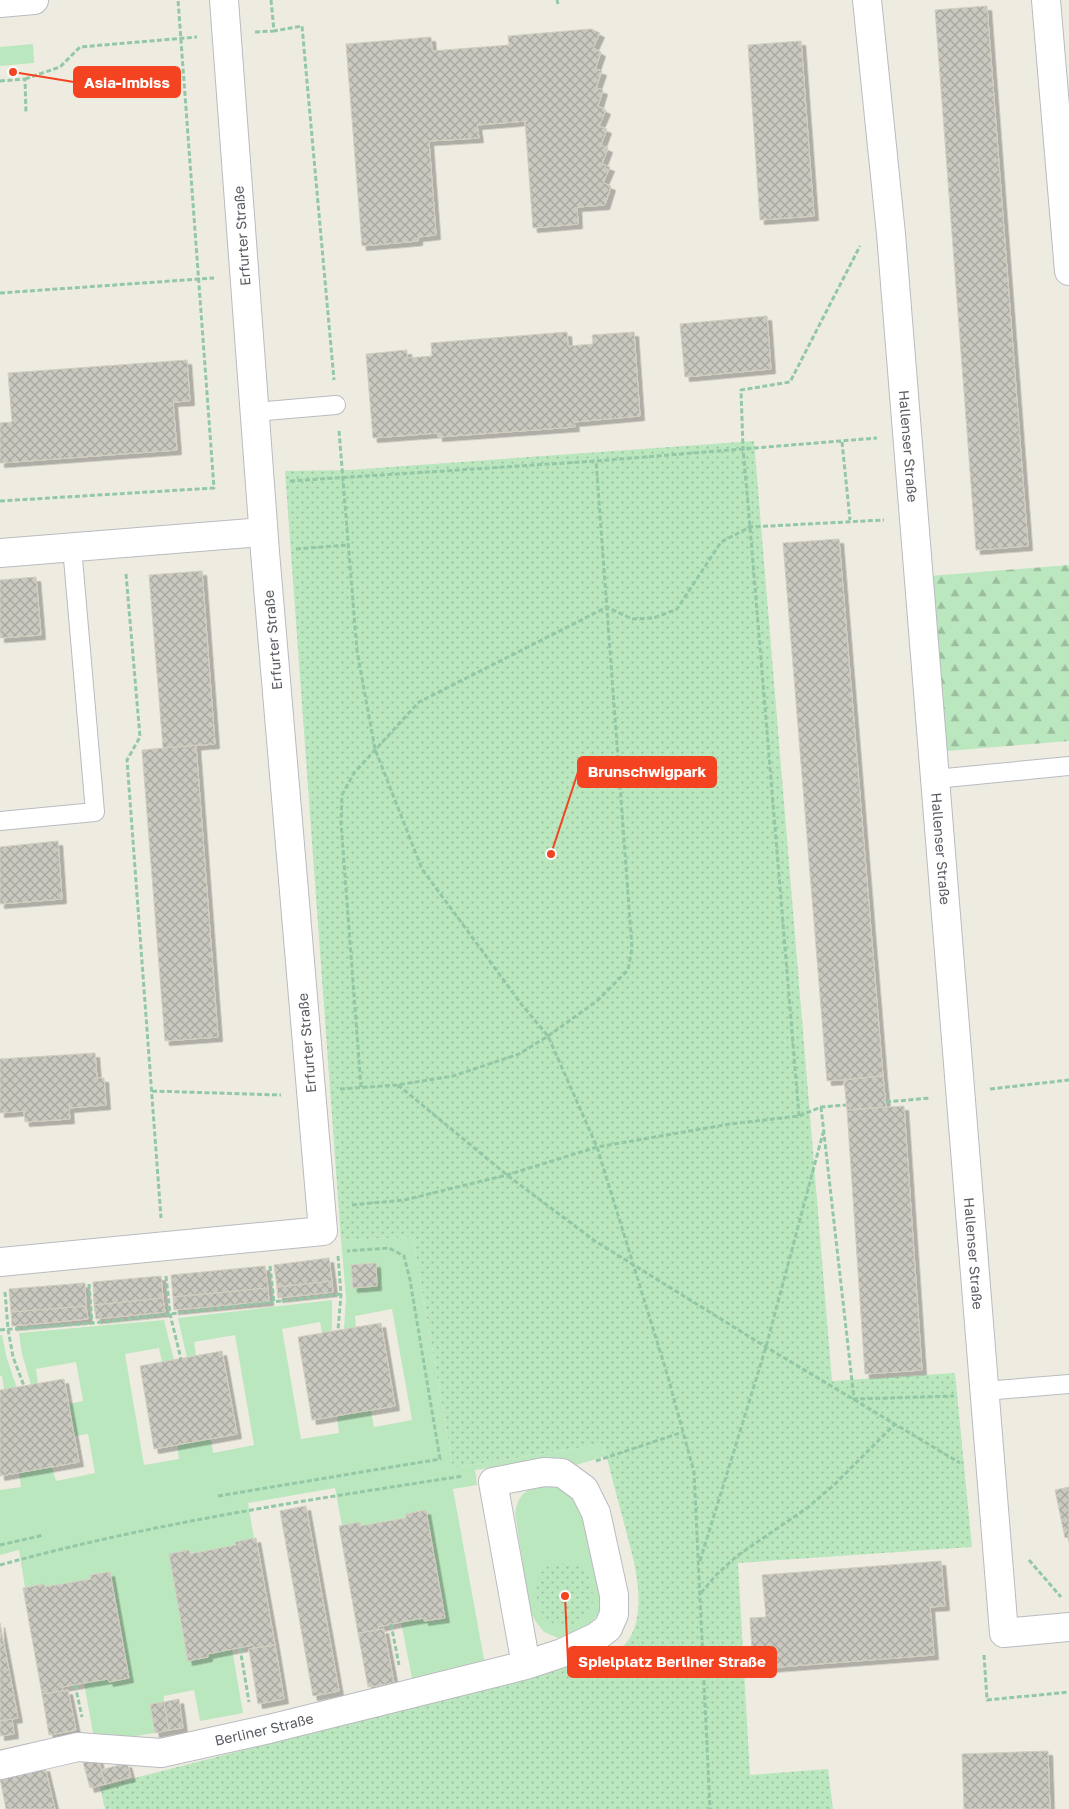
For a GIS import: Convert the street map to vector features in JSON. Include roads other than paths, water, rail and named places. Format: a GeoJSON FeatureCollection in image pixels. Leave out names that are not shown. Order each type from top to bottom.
{"type":"FeatureCollection","features":[{"type":"Feature","properties":{"kind":"street"},"geometry":{"type":"LineString","coordinates":[[0,3],[34,0]]}},
{"type":"Feature","properties":{"kind":"street","name":"Erfurter Straße"},"geometry":{"type":"LineString","coordinates":[[0,1262],[323,1231],[264,542],[224,0]]}},
{"type":"Feature","properties":{"kind":"street","name":"Hallenser Straße"},"geometry":{"type":"LineString","coordinates":[[868,0],[891,234],[935,778],[974,1393],[1004,1633],[1069,1627]]}},
{"type":"Feature","properties":{"kind":"street"},"geometry":{"type":"LineString","coordinates":[[1046,0],[1069,271]]}},
{"type":"Feature","properties":{"kind":"street"},"geometry":{"type":"LineString","coordinates":[[0,553],[124,543],[264,542]]}},
{"type":"Feature","properties":{"kind":"street","name":"Berliner Straße"},"geometry":{"type":"LineString","coordinates":[[0,1765],[78,1746],[160,1753],[254,1732],[526,1665],[562,1653],[596,1637],[608,1628],[614,1614],[614,1594],[596,1513],[584,1490],[562,1473],[544,1472],[493,1482],[526,1665]]}},
{"type":"Feature","properties":{"kind":"lane"},"geometry":{"type":"LineString","coordinates":[[254,412],[336,405]]}},
{"type":"Feature","properties":{"kind":"lane"},"geometry":{"type":"LineString","coordinates":[[0,820],[94,812],[72,547]]}},
{"type":"Feature","properties":{"kind":"lane"},"geometry":{"type":"LineString","coordinates":[[935,778],[1069,766]]}},
{"type":"Feature","properties":{"kind":"lane"},"geometry":{"type":"LineString","coordinates":[[974,1393],[1069,1384]]}},
{"type":"Feature","properties":{"kind":"place","name":"Asia-Imbiss"},"geometry":{"type":"Point","coordinates":[13,72]}},
{"type":"Feature","properties":{"kind":"place","name":"Brunschwigpark"},"geometry":{"type":"Point","coordinates":[551,854]}},
{"type":"Feature","properties":{"kind":"place","name":"Spielplatz Berliner Straße"},"geometry":{"type":"Point","coordinates":[565,1596]}}]}
